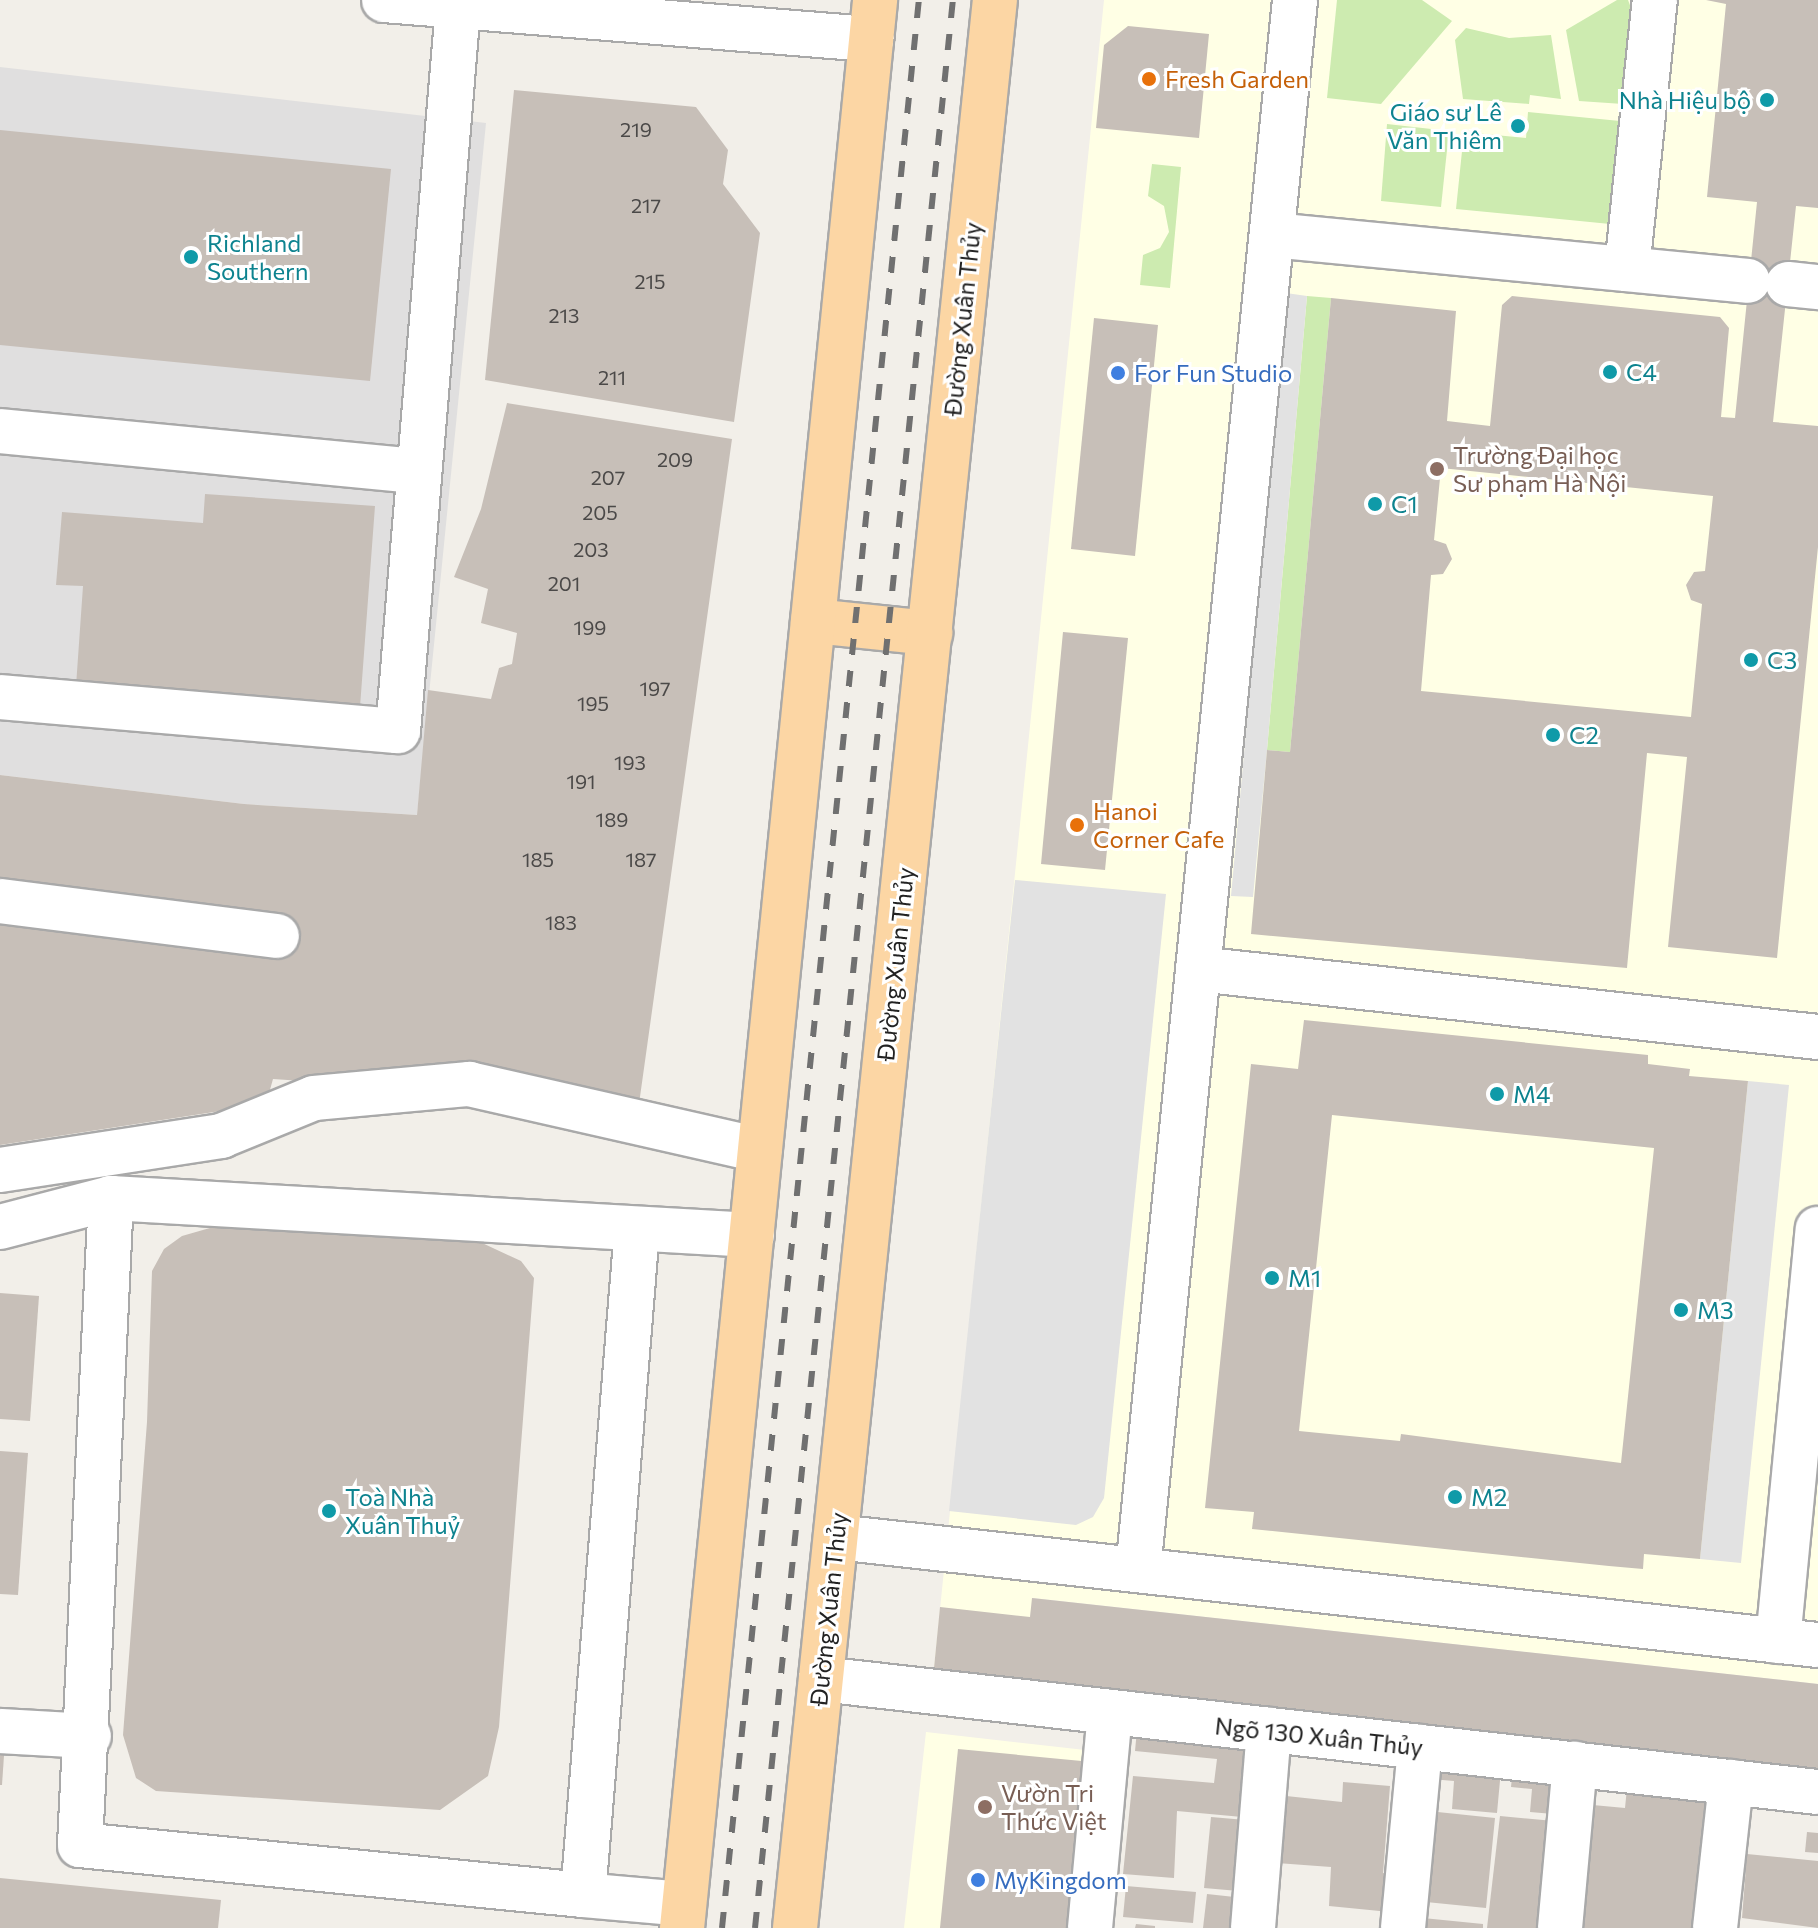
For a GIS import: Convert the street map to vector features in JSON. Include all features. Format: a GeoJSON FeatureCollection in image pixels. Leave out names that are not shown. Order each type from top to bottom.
{"type":"FeatureCollection","features":[{"type":"Feature","properties":{"kind":"main road","name":"Đường Xuân Thủy"},"geometry":{"type":"LineString","coordinates":[[795,1928],[995,0]]}},
{"type":"Feature","properties":{"kind":"main road"},"geometry":{"type":"LineString","coordinates":[[683,1916],[873,20]]}},
{"type":"Feature","properties":{"kind":"main road"},"geometry":{"type":"LineString","coordinates":[[813,621],[930,633]]}},
{"type":"Feature","properties":{"kind":"street"},"geometry":{"type":"LineString","coordinates":[[384,0],[458,7],[669,11],[873,20]]}},
{"type":"Feature","properties":{"kind":"street"},"geometry":{"type":"LineString","coordinates":[[1138,1570],[1295,0]]}},
{"type":"Feature","properties":{"kind":"street"},"geometry":{"type":"LineString","coordinates":[[1627,269],[1655,0]]}},
{"type":"Feature","properties":{"kind":"street"},"geometry":{"type":"LineString","coordinates":[[0,697],[398,731],[417,471],[458,7]]}},
{"type":"Feature","properties":{"kind":"street"},"geometry":{"type":"LineString","coordinates":[[1272,235],[1785,284]]}},
{"type":"Feature","properties":{"kind":"street"},"geometry":{"type":"LineString","coordinates":[[0,431],[417,471]]}},
{"type":"Feature","properties":{"kind":"street"},"geometry":{"type":"LineString","coordinates":[[0,901],[277,936]]}},
{"type":"Feature","properties":{"kind":"street"},"geometry":{"type":"LineString","coordinates":[[1198,969],[1818,1037]]}},
{"type":"Feature","properties":{"kind":"street"},"geometry":{"type":"LineString","coordinates":[[0,1170],[221,1136],[314,1098],[469,1084],[760,1150]]}},
{"type":"Feature","properties":{"kind":"street"},"geometry":{"type":"LineString","coordinates":[[0,1227],[111,1198],[752,1235]]}},
{"type":"Feature","properties":{"kind":"street"},"geometry":{"type":"LineString","coordinates":[[111,1198],[89,1736],[80,1845],[583,1895],[683,1916]]}},
{"type":"Feature","properties":{"kind":"street"},"geometry":{"type":"LineString","coordinates":[[583,1895],[637,1229]]}},
{"type":"Feature","properties":{"kind":"street"},"geometry":{"type":"LineString","coordinates":[[836,1537],[1798,1643],[1818,1229]]}},
{"type":"Feature","properties":{"kind":"street","name":"Ngõ 130 Xuân Thủy"},"geometry":{"type":"LineString","coordinates":[[821,1679],[1818,1792]]}},
{"type":"Feature","properties":{"kind":"street"},"geometry":{"type":"LineString","coordinates":[[1090,1928],[1110,1712]]}},
{"type":"Feature","properties":{"kind":"street"},"geometry":{"type":"LineString","coordinates":[[1253,1928],[1269,1730]]}},
{"type":"Feature","properties":{"kind":"street"},"geometry":{"type":"LineString","coordinates":[[0,1731],[89,1736]]}},
{"type":"Feature","properties":{"kind":"street"},"geometry":{"type":"LineString","coordinates":[[1403,1928],[1420,1747]]}},
{"type":"Feature","properties":{"kind":"street"},"geometry":{"type":"LineString","coordinates":[[1560,1928],[1575,1764]]}},
{"type":"Feature","properties":{"kind":"street"},"geometry":{"type":"LineString","coordinates":[[1715,1928],[1731,1782]]}},
{"type":"Feature","properties":{"kind":"shaded area","name":"Trường Đại học Sư phạm Hà Nội"},"geometry":{"type":"Polygon","coordinates":[[[1104,0],[1818,0],[1818,1684],[1033,1598],[1030,1617],[952,1691],[934,1668],[1104,0]]]}},
{"type":"Feature","properties":{"kind":"shaded area"},"geometry":{"type":"Polygon","coordinates":[[[0,67],[486,123],[417,815],[244,804],[0,775],[0,67]]]}},
{"type":"Feature","properties":{"kind":"shaded area"},"geometry":{"type":"Polygon","coordinates":[[[1286,293],[1307,296],[1267,750],[1253,897],[1231,896],[1286,293]]]}},
{"type":"Feature","properties":{"kind":"shaded area"},"geometry":{"type":"Polygon","coordinates":[[[1015,880],[1166,894],[1104,1498],[1093,1517],[1076,1525],[949,1511],[1015,880]]]}},
{"type":"Feature","properties":{"kind":"shaded area"},"geometry":{"type":"Polygon","coordinates":[[[1748,1081],[1789,1085],[1741,1563],[1700,1559],[1748,1081]]]}},
{"type":"Feature","properties":{"kind":"shaded area"},"geometry":{"type":"Polygon","coordinates":[[[926,1732],[1103,1752],[1084,1928],[904,1928],[926,1732]]]}},
{"type":"Feature","properties":{"kind":"green space"},"geometry":{"type":"Polygon","coordinates":[[[1337,0],[1422,0],[1452,21],[1381,104],[1327,98],[1337,0]]]}},
{"type":"Feature","properties":{"kind":"green space"},"geometry":{"type":"Polygon","coordinates":[[[1617,0],[1628,0],[1631,8],[1623,104],[1579,101],[1566,30],[1617,0]]]}},
{"type":"Feature","properties":{"kind":"green space"},"geometry":{"type":"Polygon","coordinates":[[[1466,28],[1509,38],[1551,35],[1561,99],[1530,95],[1529,104],[1463,99],[1455,40],[1466,28]]]}},
{"type":"Feature","properties":{"kind":"green space"},"geometry":{"type":"Polygon","coordinates":[[[1528,112],[1620,121],[1610,224],[1456,209],[1464,132],[1526,138],[1528,112]]]}},
{"type":"Feature","properties":{"kind":"green space"},"geometry":{"type":"Polygon","coordinates":[[[1387,124],[1449,131],[1441,207],[1381,201],[1387,124]]]}},
{"type":"Feature","properties":{"kind":"green space"},"geometry":{"type":"Polygon","coordinates":[[[1152,164],[1181,167],[1170,288],[1140,285],[1143,255],[1160,248],[1169,232],[1164,206],[1148,196],[1152,164]]]}},
{"type":"Feature","properties":{"kind":"green space"},"geometry":{"type":"Polygon","coordinates":[[[1307,296],[1331,298],[1290,752],[1267,750],[1307,296]]]}},
{"type":"Feature","properties":{"kind":"building"},"geometry":{"type":"Polygon","coordinates":[[[1706,0],[1818,0],[1818,208],[1796,206],[1773,422],[1818,426],[1818,547],[1777,958],[1668,947],[1687,757],[1647,753],[1627,968],[1251,934],[1267,750],[1290,752],[1331,298],[1456,311],[1447,421],[1490,426],[1502,305],[1512,296],[1720,317],[1729,328],[1721,417],[1735,418],[1757,202],[1707,197],[1726,4],[1706,0]],[[1441,468],[1434,540],[1446,544],[1452,559],[1443,574],[1431,575],[1421,691],[1691,717],[1702,604],[1691,600],[1686,585],[1694,572],[1705,571],[1713,496],[1441,468]]]}},
{"type":"Feature","properties":{"kind":"building"},"geometry":{"type":"Polygon","coordinates":[[[1128,26],[1209,34],[1199,138],[1096,128],[1104,45],[1128,26]]]}},
{"type":"Feature","properties":{"kind":"building"},"geometry":{"type":"Polygon","coordinates":[[[514,90],[696,107],[728,150],[723,184],[760,233],[734,422],[485,380],[514,90]]]}},
{"type":"Feature","properties":{"kind":"building","name":"Richland Southern"},"geometry":{"type":"Polygon","coordinates":[[[0,130],[391,169],[370,381],[0,345],[0,130]]]}},
{"type":"Feature","properties":{"kind":"building"},"geometry":{"type":"Polygon","coordinates":[[[1094,318],[1158,325],[1135,556],[1071,549],[1094,318]]]}},
{"type":"Feature","properties":{"kind":"building"},"geometry":{"type":"Polygon","coordinates":[[[507,403],[732,439],[639,1104],[273,1079],[266,1104],[0,1145],[0,775],[244,804],[417,815],[428,690],[491,699],[499,668],[512,664],[517,633],[481,623],[488,589],[454,577],[481,509],[507,403]]]}},
{"type":"Feature","properties":{"kind":"building"},"geometry":{"type":"Polygon","coordinates":[[[205,494],[375,506],[360,707],[76,686],[83,586],[56,585],[62,512],[203,523],[205,494]]]}},
{"type":"Feature","properties":{"kind":"building"},"geometry":{"type":"Polygon","coordinates":[[[1063,632],[1128,638],[1105,870],[1041,864],[1063,632]]]}},
{"type":"Feature","properties":{"kind":"building"},"geometry":{"type":"Polygon","coordinates":[[[1304,1020],[1648,1055],[1648,1064],[1690,1069],[1689,1076],[1748,1081],[1700,1559],[1644,1554],[1643,1569],[1609,1566],[1252,1529],[1254,1512],[1205,1508],[1251,1064],[1298,1069],[1304,1020]],[[1332,1115],[1299,1431],[1400,1441],[1401,1434],[1621,1463],[1654,1148],[1332,1115]]]}},
{"type":"Feature","properties":{"kind":"building","name":"Toà Nhà Xuân Thuỷ"},"geometry":{"type":"Polygon","coordinates":[[[262,1213],[435,1221],[521,1261],[534,1278],[499,1727],[488,1776],[440,1810],[156,1791],[136,1778],[123,1735],[147,1422],[152,1271],[164,1249],[182,1236],[262,1213]]]}},
{"type":"Feature","properties":{"kind":"building"},"geometry":{"type":"Polygon","coordinates":[[[0,1293],[39,1296],[30,1421],[0,1419],[0,1293]]]}},
{"type":"Feature","properties":{"kind":"building"},"geometry":{"type":"Polygon","coordinates":[[[0,1451],[28,1453],[18,1595],[0,1594],[0,1451]]]}},
{"type":"Feature","properties":{"kind":"building"},"geometry":{"type":"Polygon","coordinates":[[[1032,1598],[1818,1684],[1818,1787],[952,1691],[934,1668],[940,1607],[1030,1617],[1032,1598]]]}},
{"type":"Feature","properties":{"kind":"building"},"geometry":{"type":"Polygon","coordinates":[[[1138,1719],[1264,1730],[1253,1818],[1177,1811],[1174,1878],[1123,1874],[1133,1776],[1214,1783],[1217,1759],[1135,1751],[1138,1719]]]}},
{"type":"Feature","properties":{"kind":"building"},"geometry":{"type":"Polygon","coordinates":[[[0,1741],[5,1741],[2,1785],[0,1785],[0,1741]]]}},
{"type":"Feature","properties":{"kind":"building"},"geometry":{"type":"Polygon","coordinates":[[[958,1749],[1092,1762],[1075,1928],[940,1928],[958,1749]]]}},
{"type":"Feature","properties":{"kind":"building"},"geometry":{"type":"Polygon","coordinates":[[[1433,1753],[1502,1759],[1497,1813],[1452,1809],[1454,1781],[1431,1779],[1433,1753]]]}},
{"type":"Feature","properties":{"kind":"building"},"geometry":{"type":"Polygon","coordinates":[[[1513,1768],[1569,1772],[1565,1815],[1530,1812],[1532,1789],[1511,1787],[1513,1768]]]}},
{"type":"Feature","properties":{"kind":"building"},"geometry":{"type":"Polygon","coordinates":[[[1628,1778],[1722,1787],[1709,1928],[1572,1928],[1582,1804],[1625,1808],[1628,1778]]]}},
{"type":"Feature","properties":{"kind":"building"},"geometry":{"type":"Polygon","coordinates":[[[1343,1782],[1390,1786],[1383,1873],[1403,1875],[1400,1913],[1329,1906],[1331,1867],[1264,1862],[1267,1794],[1342,1802],[1343,1782]]]}},
{"type":"Feature","properties":{"kind":"building"},"geometry":{"type":"Polygon","coordinates":[[[1428,1811],[1495,1818],[1486,1908],[1426,1902],[1434,1844],[1425,1842],[1428,1811]]]}},
{"type":"Feature","properties":{"kind":"building"},"geometry":{"type":"Polygon","coordinates":[[[1500,1816],[1565,1822],[1554,1928],[1487,1928],[1500,1816]]]}},
{"type":"Feature","properties":{"kind":"building"},"geometry":{"type":"Polygon","coordinates":[[[1211,1817],[1257,1821],[1250,1892],[1204,1888],[1211,1817]]]}},
{"type":"Feature","properties":{"kind":"building"},"geometry":{"type":"Polygon","coordinates":[[[1807,1832],[1818,1833],[1818,1853],[1805,1852],[1807,1832]]]}},
{"type":"Feature","properties":{"kind":"building"},"geometry":{"type":"Polygon","coordinates":[[[1747,1854],[1818,1861],[1818,1928],[1742,1918],[1747,1854]]]}},
{"type":"Feature","properties":{"kind":"building"},"geometry":{"type":"Polygon","coordinates":[[[0,1878],[221,1900],[218,1928],[0,1928],[0,1878]]]}},
{"type":"Feature","properties":{"kind":"building"},"geometry":{"type":"Polygon","coordinates":[[[1126,1886],[1196,1892],[1193,1923],[1123,1917],[1126,1886]]]}},
{"type":"Feature","properties":{"kind":"building"},"geometry":{"type":"Polygon","coordinates":[[[1207,1894],[1253,1899],[1250,1928],[1203,1928],[1207,1894]]]}},
{"type":"Feature","properties":{"kind":"building"},"geometry":{"type":"Polygon","coordinates":[[[1413,1917],[1483,1924],[1483,1928],[1412,1928],[1413,1917]]]}},
{"type":"Feature","properties":{"kind":"building"},"geometry":{"type":"Polygon","coordinates":[[[1136,1924],[1155,1926],[1155,1928],[1135,1928],[1136,1924]]]}},
{"type":"Feature","properties":{"kind":"railway"},"geometry":{"type":"LineString","coordinates":[[722,1928],[919,0]]}},
{"type":"Feature","properties":{"kind":"railway"},"geometry":{"type":"LineString","coordinates":[[755,1928],[953,0]]}},
{"type":"Feature","properties":{"kind":"place","name":"Fresh Garden"},"geometry":{"type":"Point","coordinates":[1149,79]}},
{"type":"Feature","properties":{"kind":"place","name":"Nhà Hiệu bộ"},"geometry":{"type":"Point","coordinates":[1767,100]}},
{"type":"Feature","properties":{"kind":"place","name":"Giáo sư Lê Văn Thiêm"},"geometry":{"type":"Point","coordinates":[1518,126]}},
{"type":"Feature","properties":{"kind":"place","name":"Richland Southern"},"geometry":{"type":"Point","coordinates":[191,257]}},
{"type":"Feature","properties":{"kind":"place","name":"C4"},"geometry":{"type":"Point","coordinates":[1610,372]}},
{"type":"Feature","properties":{"kind":"place","name":"For Fun Studio"},"geometry":{"type":"Point","coordinates":[1118,373]}},
{"type":"Feature","properties":{"kind":"place","name":"Trường Đại học Sư phạm Hà Nội"},"geometry":{"type":"Point","coordinates":[1437,469]}},
{"type":"Feature","properties":{"kind":"place","name":"C1"},"geometry":{"type":"Point","coordinates":[1375,504]}},
{"type":"Feature","properties":{"kind":"place","name":"C3"},"geometry":{"type":"Point","coordinates":[1751,660]}},
{"type":"Feature","properties":{"kind":"place","name":"C2"},"geometry":{"type":"Point","coordinates":[1553,735]}},
{"type":"Feature","properties":{"kind":"place","name":"Hanoi Corner Cafe"},"geometry":{"type":"Point","coordinates":[1077,825]}},
{"type":"Feature","properties":{"kind":"place","name":"M4"},"geometry":{"type":"Point","coordinates":[1497,1094]}},
{"type":"Feature","properties":{"kind":"place","name":"M1"},"geometry":{"type":"Point","coordinates":[1272,1278]}},
{"type":"Feature","properties":{"kind":"place","name":"M3"},"geometry":{"type":"Point","coordinates":[1681,1310]}},
{"type":"Feature","properties":{"kind":"place","name":"M2"},"geometry":{"type":"Point","coordinates":[1455,1497]}},
{"type":"Feature","properties":{"kind":"place","name":"Toà Nhà Xuân Thuỷ"},"geometry":{"type":"Point","coordinates":[329,1511]}},
{"type":"Feature","properties":{"kind":"place","name":"Vườn Tri Thức Việt"},"geometry":{"type":"Point","coordinates":[985,1807]}},
{"type":"Feature","properties":{"kind":"place","name":"MyKingdom"},"geometry":{"type":"Point","coordinates":[978,1880]}}]}
